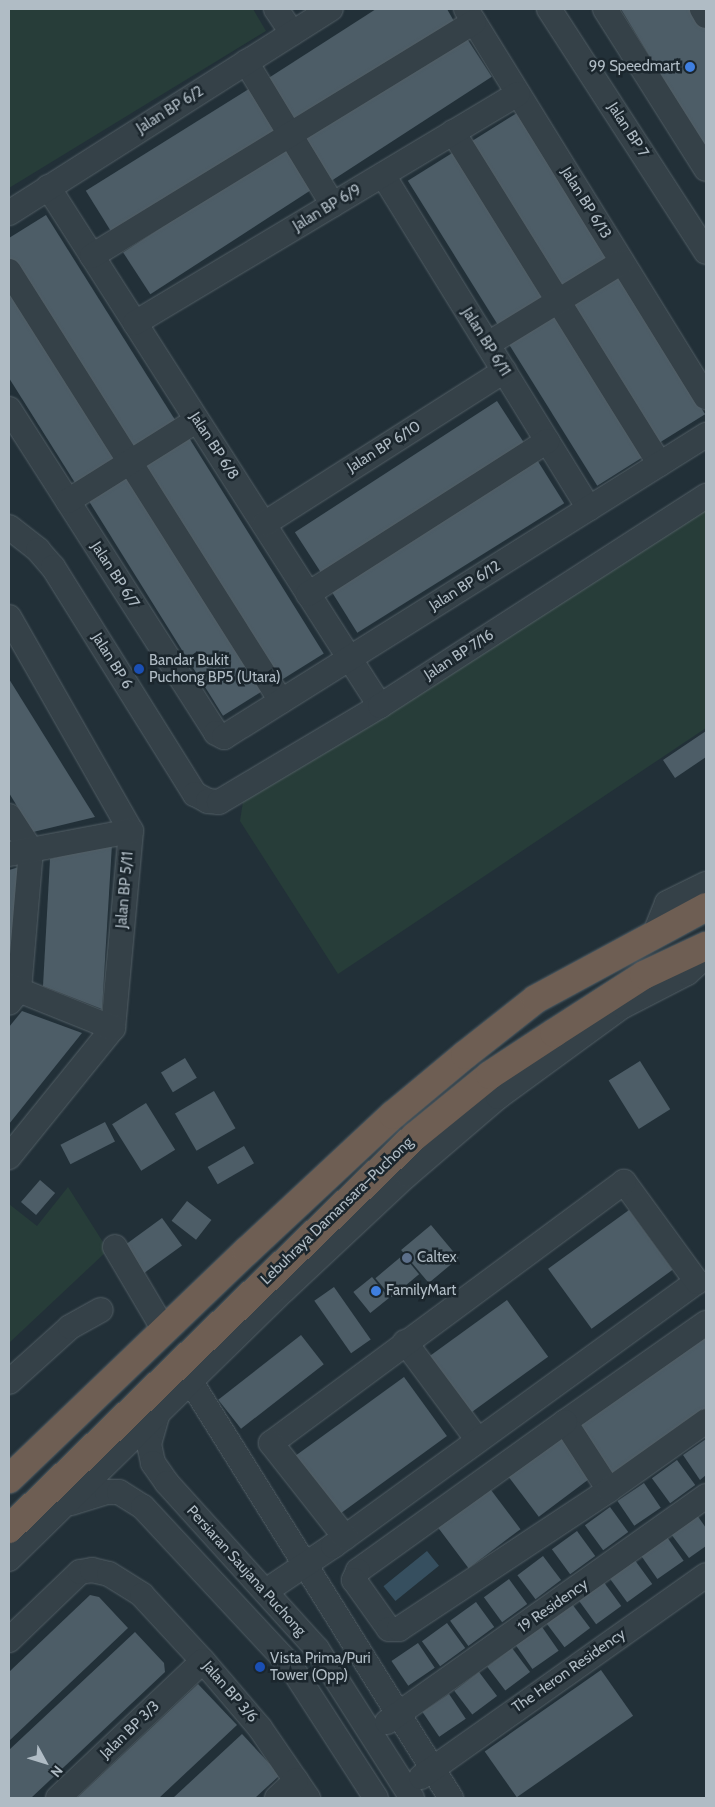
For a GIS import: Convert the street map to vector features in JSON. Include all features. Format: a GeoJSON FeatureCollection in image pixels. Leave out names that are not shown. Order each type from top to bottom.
{"type":"FeatureCollection","features":[{"type":"Feature","properties":{"kind":"highway","name":"Lebuhraya Damansara–Puchong"},"geometry":{"type":"LineString","coordinates":[[9,1479],[164,1330],[393,1115],[465,1055],[536,999],[655,932],[706,906]]}},
{"type":"Feature","properties":{"kind":"highway","name":"Lebuhraya Damansara–Puchong"},"geometry":{"type":"LineString","coordinates":[[9,1529],[414,1137],[490,1075],[554,1033],[644,975],[706,946]]}},
{"type":"Feature","properties":{"kind":"street"},"geometry":{"type":"LineString","coordinates":[[276,9],[292,33]]}},
{"type":"Feature","properties":{"kind":"street","name":"Jalan BP 6/2"},"geometry":{"type":"LineString","coordinates":[[9,213],[331,9]]}},
{"type":"Feature","properties":{"kind":"street","name":"Jalan BP 7"},"geometry":{"type":"LineString","coordinates":[[549,9],[699,225],[706,252]]}},
{"type":"Feature","properties":{"kind":"street"},"geometry":{"type":"LineString","coordinates":[[606,9],[706,169]]}},
{"type":"Feature","properties":{"kind":"street"},"geometry":{"type":"LineString","coordinates":[[702,9],[706,16]]}},
{"type":"Feature","properties":{"kind":"street"},"geometry":{"type":"LineString","coordinates":[[92,256],[290,135],[470,16]]}},
{"type":"Feature","properties":{"kind":"street","name":"Jalan BP 6/13"},"geometry":{"type":"LineString","coordinates":[[470,16],[706,397]]}},
{"type":"Feature","properties":{"kind":"street"},"geometry":{"type":"LineString","coordinates":[[246,62],[333,205]]}},
{"type":"Feature","properties":{"kind":"street","name":"Jalan BP 6/9"},"geometry":{"type":"LineString","coordinates":[[135,323],[518,94]]}},
{"type":"Feature","properties":{"kind":"street"},"geometry":{"type":"LineString","coordinates":[[453,132],[557,302],[660,464]]}},
{"type":"Feature","properties":{"kind":"street","name":"Jalan BP 6/11"},"geometry":{"type":"LineString","coordinates":[[383,174],[589,509]]}},
{"type":"Feature","properties":{"kind":"street","name":"Jalan BP 6/8"},"geometry":{"type":"LineString","coordinates":[[48,187],[380,706]]}},
{"type":"Feature","properties":{"kind":"street"},"geometry":{"type":"LineString","coordinates":[[488,344],[622,262]]}},
{"type":"Feature","properties":{"kind":"street"},"geometry":{"type":"LineString","coordinates":[[9,271],[281,701]]}},
{"type":"Feature","properties":{"kind":"street","name":"Jalan BP 6/10"},"geometry":{"type":"LineString","coordinates":[[264,524],[504,371]]}},
{"type":"Feature","properties":{"kind":"street","name":"Jalan BP 6/7"},"geometry":{"type":"LineString","coordinates":[[9,409],[216,733],[224,737]]}},
{"type":"Feature","properties":{"kind":"street"},"geometry":{"type":"LineString","coordinates":[[68,501],[198,420]]}},
{"type":"Feature","properties":{"kind":"street","name":"Jalan BP 6/12"},"geometry":{"type":"LineString","coordinates":[[224,737],[706,435]]}},
{"type":"Feature","properties":{"kind":"street"},"geometry":{"type":"LineString","coordinates":[[308,594],[547,441]]}},
{"type":"Feature","properties":{"kind":"street","name":"Jalan BP 7/16"},"geometry":{"type":"LineString","coordinates":[[208,801],[219,802],[380,706],[706,496]]}},
{"type":"Feature","properties":{"kind":"street","name":"Jalan BP 6"},"geometry":{"type":"LineString","coordinates":[[9,527],[38,550],[53,567],[195,794],[208,801]]}},
{"type":"Feature","properties":{"kind":"street","name":"Jalan BP 5/11"},"geometry":{"type":"LineString","coordinates":[[9,619],[131,831],[113,1028]]}},
{"type":"Feature","properties":{"kind":"street"},"geometry":{"type":"LineString","coordinates":[[9,816],[20,852],[12,993],[113,1028],[9,1157]]}},
{"type":"Feature","properties":{"kind":"street"},"geometry":{"type":"LineString","coordinates":[[20,852],[131,831]]}},
{"type":"Feature","properties":{"kind":"street"},"geometry":{"type":"LineString","coordinates":[[655,932],[667,903],[706,884]]}},
{"type":"Feature","properties":{"kind":"street"},"geometry":{"type":"LineString","coordinates":[[9,1559],[400,1182],[498,1097],[623,1006],[687,973],[706,956]]}},
{"type":"Feature","properties":{"kind":"street"},"geometry":{"type":"LineString","coordinates":[[266,1590],[345,1537],[477,1439],[697,1282],[624,1182],[405,1342],[271,1444],[345,1537]]}},
{"type":"Feature","properties":{"kind":"street"},"geometry":{"type":"LineString","coordinates":[[115,1247],[164,1330]]}},
{"type":"Feature","properties":{"kind":"street"},"geometry":{"type":"LineString","coordinates":[[9,1382],[70,1327],[101,1310]]}},
{"type":"Feature","properties":{"kind":"street"},"geometry":{"type":"LineString","coordinates":[[706,1323],[358,1571],[354,1580],[389,1629],[399,1628],[609,1490],[706,1421]]}},
{"type":"Feature","properties":{"kind":"street"},"geometry":{"type":"LineString","coordinates":[[405,1342],[477,1439]]}},
{"type":"Feature","properties":{"kind":"street"},"geometry":{"type":"LineString","coordinates":[[191,1382],[451,1798]]}},
{"type":"Feature","properties":{"kind":"street","name":"Persiaran Saujana Puchong"},"geometry":{"type":"LineString","coordinates":[[158,1416],[149,1444],[153,1463],[167,1484],[266,1590],[317,1649],[409,1793]]}},
{"type":"Feature","properties":{"kind":"street"},"geometry":{"type":"LineString","coordinates":[[565,1422],[609,1490]]}},
{"type":"Feature","properties":{"kind":"street","name":"Persiaran Saujana Puchong"},"geometry":{"type":"LineString","coordinates":[[64,1506],[90,1496],[119,1492],[143,1508],[290,1665],[376,1798]]}},
{"type":"Feature","properties":{"kind":"street","name":"19 Residency"},"geometry":{"type":"LineString","coordinates":[[371,1733],[706,1496]]}},
{"type":"Feature","properties":{"kind":"street","name":"Jalan BP 3/6"},"geometry":{"type":"LineString","coordinates":[[9,1640],[80,1572],[92,1570],[109,1574],[142,1595],[202,1661],[260,1728],[302,1789]]}},
{"type":"Feature","properties":{"kind":"street","name":"The Heron Residency"},"geometry":{"type":"LineString","coordinates":[[409,1793],[433,1769],[706,1575]]}},
{"type":"Feature","properties":{"kind":"street"},"geometry":{"type":"LineString","coordinates":[[317,1649],[375,1610]]}},
{"type":"Feature","properties":{"kind":"street","name":"Jalan BP 3/3"},"geometry":{"type":"LineString","coordinates":[[58,1798],[202,1661]]}},
{"type":"Feature","properties":{"kind":"street"},"geometry":{"type":"LineString","coordinates":[[277,1798],[302,1789]]}},
{"type":"Feature","properties":{"kind":"green space"},"geometry":{"type":"Polygon","coordinates":[[[9,9],[253,9],[266,31],[9,188],[9,9]]]}},
{"type":"Feature","properties":{"kind":"green space"},"geometry":{"type":"Polygon","coordinates":[[[706,509],[706,728],[338,974],[240,821],[244,795],[706,509]]]}},
{"type":"Feature","properties":{"kind":"green space"},"geometry":{"type":"Polygon","coordinates":[[[68,1187],[108,1250],[9,1343],[9,1204],[37,1226],[68,1187]]]}},
{"type":"Feature","properties":{"kind":"water"},"geometry":{"type":"Polygon","coordinates":[[[427,1551],[439,1566],[395,1601],[383,1586],[427,1551]]]}},
{"type":"Feature","properties":{"kind":"building"},"geometry":{"type":"Polygon","coordinates":[[[376,9],[447,9],[455,23],[296,124],[267,79],[376,9]]]}},
{"type":"Feature","properties":{"kind":"building"},"geometry":{"type":"Polygon","coordinates":[[[621,9],[697,9],[706,23],[706,149],[621,9]]]}},
{"type":"Feature","properties":{"kind":"building"},"geometry":{"type":"Polygon","coordinates":[[[464,34],[492,77],[331,181],[303,139],[464,34]]]}},
{"type":"Feature","properties":{"kind":"building"},"geometry":{"type":"Polygon","coordinates":[[[252,87],[281,133],[114,237],[86,191],[252,87]]]}},
{"type":"Feature","properties":{"kind":"building"},"geometry":{"type":"Polygon","coordinates":[[[517,113],[609,260],[557,292],[465,145],[517,113]]]}},
{"type":"Feature","properties":{"kind":"building"},"geometry":{"type":"Polygon","coordinates":[[[290,144],[317,186],[150,294],[123,252],[290,144]]]}},
{"type":"Feature","properties":{"kind":"building"},"geometry":{"type":"Polygon","coordinates":[[[457,150],[549,297],[499,327],[408,181],[457,150]]]}},
{"type":"Feature","properties":{"kind":"building"},"geometry":{"type":"Polygon","coordinates":[[[46,215],[177,423],[131,453],[9,258],[9,238],[46,215]]]}},
{"type":"Feature","properties":{"kind":"building"},"geometry":{"type":"Polygon","coordinates":[[[615,270],[705,414],[653,447],[562,303],[615,270]]]}},
{"type":"Feature","properties":{"kind":"building"},"geometry":{"type":"Polygon","coordinates":[[[9,276],[123,457],[77,486],[9,378],[9,276]]]}},
{"type":"Feature","properties":{"kind":"building"},"geometry":{"type":"Polygon","coordinates":[[[557,308],[648,454],[597,486],[506,340],[557,308]]]}},
{"type":"Feature","properties":{"kind":"building"},"geometry":{"type":"Polygon","coordinates":[[[497,401],[527,447],[325,578],[295,532],[497,401]]]}},
{"type":"Feature","properties":{"kind":"building"},"geometry":{"type":"Polygon","coordinates":[[[186,433],[324,653],[275,684],[138,463],[186,433]]]}},
{"type":"Feature","properties":{"kind":"building"},"geometry":{"type":"Polygon","coordinates":[[[534,455],[564,503],[357,633],[327,584],[534,455]]]}},
{"type":"Feature","properties":{"kind":"building"},"geometry":{"type":"Polygon","coordinates":[[[129,469],[266,689],[223,716],[86,496],[129,469]]]}},
{"type":"Feature","properties":{"kind":"building"},"geometry":{"type":"Polygon","coordinates":[[[9,679],[95,817],[33,832],[9,793],[9,679]]]}},
{"type":"Feature","properties":{"kind":"building"},"geometry":{"type":"Polygon","coordinates":[[[706,731],[706,757],[675,778],[663,760],[706,731]]]}},
{"type":"Feature","properties":{"kind":"building"},"geometry":{"type":"Polygon","coordinates":[[[112,844],[102,1009],[43,986],[50,859],[112,844]]]}},
{"type":"Feature","properties":{"kind":"building"},"geometry":{"type":"Polygon","coordinates":[[[19,867],[9,973],[9,870],[19,867]]]}},
{"type":"Feature","properties":{"kind":"building"},"geometry":{"type":"Polygon","coordinates":[[[22,1011],[82,1033],[9,1124],[9,1027],[22,1011]]]}},
{"type":"Feature","properties":{"kind":"building"},"geometry":{"type":"Polygon","coordinates":[[[185,1058],[197,1078],[173,1092],[161,1072],[185,1058]]]}},
{"type":"Feature","properties":{"kind":"building"},"geometry":{"type":"Polygon","coordinates":[[[640,1061],[670,1109],[639,1129],[609,1081],[640,1061]]]}},
{"type":"Feature","properties":{"kind":"building"},"geometry":{"type":"Polygon","coordinates":[[[214,1091],[236,1128],[197,1151],[175,1114],[214,1091]]]}},
{"type":"Feature","properties":{"kind":"building"},"geometry":{"type":"Polygon","coordinates":[[[146,1103],[175,1150],[141,1171],[112,1124],[146,1103]]]}},
{"type":"Feature","properties":{"kind":"building"},"geometry":{"type":"Polygon","coordinates":[[[105,1122],[115,1142],[70,1164],[60,1145],[105,1122]]]}},
{"type":"Feature","properties":{"kind":"building"},"geometry":{"type":"Polygon","coordinates":[[[244,1146],[254,1163],[218,1184],[208,1167],[244,1146]]]}},
{"type":"Feature","properties":{"kind":"building"},"geometry":{"type":"Polygon","coordinates":[[[40,1180],[55,1193],[36,1215],[21,1202],[40,1180]]]}},
{"type":"Feature","properties":{"kind":"building"},"geometry":{"type":"Polygon","coordinates":[[[187,1201],[211,1220],[196,1240],[172,1221],[187,1201]]]}},
{"type":"Feature","properties":{"kind":"building"},"geometry":{"type":"Polygon","coordinates":[[[629,1210],[672,1270],[592,1329],[548,1269],[629,1210]]]}},
{"type":"Feature","properties":{"kind":"building"},"geometry":{"type":"Polygon","coordinates":[[[162,1218],[182,1246],[144,1273],[124,1246],[162,1218]]]}},
{"type":"Feature","properties":{"kind":"building"},"geometry":{"type":"Polygon","coordinates":[[[431,1225],[459,1258],[429,1283],[401,1250],[431,1225]]]}},
{"type":"Feature","properties":{"kind":"building"},"geometry":{"type":"Polygon","coordinates":[[[403,1255],[419,1274],[391,1297],[375,1278],[403,1255]]]}},
{"type":"Feature","properties":{"kind":"building"},"geometry":{"type":"Polygon","coordinates":[[[372,1277],[389,1298],[370,1313],[353,1292],[372,1277]]]}},
{"type":"Feature","properties":{"kind":"building"},"geometry":{"type":"Polygon","coordinates":[[[334,1287],[371,1339],[351,1353],[314,1301],[334,1287]]]}},
{"type":"Feature","properties":{"kind":"building"},"geometry":{"type":"Polygon","coordinates":[[[507,1300],[548,1357],[466,1416],[425,1359],[507,1300]]]}},
{"type":"Feature","properties":{"kind":"building"},"geometry":{"type":"Polygon","coordinates":[[[706,1329],[706,1415],[617,1480],[576,1423],[706,1329]]]}},
{"type":"Feature","properties":{"kind":"building"},"geometry":{"type":"Polygon","coordinates":[[[301,1335],[324,1364],[241,1429],[218,1400],[301,1335]]]}},
{"type":"Feature","properties":{"kind":"building"},"geometry":{"type":"Polygon","coordinates":[[[404,1377],[447,1436],[338,1515],[295,1456],[404,1377]]]}},
{"type":"Feature","properties":{"kind":"building"},"geometry":{"type":"Polygon","coordinates":[[[560,1432],[593,1476],[539,1517],[506,1473],[560,1432]]]}},
{"type":"Feature","properties":{"kind":"building"},"geometry":{"type":"Polygon","coordinates":[[[706,1439],[706,1475],[700,1480],[683,1455],[706,1439]]]}},
{"type":"Feature","properties":{"kind":"building"},"geometry":{"type":"Polygon","coordinates":[[[677,1460],[695,1485],[670,1503],[652,1478],[677,1460]]]}},
{"type":"Feature","properties":{"kind":"building"},"geometry":{"type":"Polygon","coordinates":[[[644,1483],[661,1508],[634,1526],[617,1501],[644,1483]]]}},
{"type":"Feature","properties":{"kind":"building"},"geometry":{"type":"Polygon","coordinates":[[[488,1486],[520,1529],[469,1568],[436,1525],[488,1486]]]}},
{"type":"Feature","properties":{"kind":"building"},"geometry":{"type":"Polygon","coordinates":[[[610,1507],[628,1532],[603,1550],[585,1525],[610,1507]]]}},
{"type":"Feature","properties":{"kind":"building"},"geometry":{"type":"Polygon","coordinates":[[[697,1515],[706,1528],[706,1546],[689,1558],[671,1534],[697,1515]]]}},
{"type":"Feature","properties":{"kind":"building"},"geometry":{"type":"Polygon","coordinates":[[[577,1531],[595,1556],[570,1574],[552,1549],[577,1531]]]}},
{"type":"Feature","properties":{"kind":"building"},"geometry":{"type":"Polygon","coordinates":[[[667,1537],[684,1561],[657,1579],[641,1555],[667,1537]]]}},
{"type":"Feature","properties":{"kind":"building"},"geometry":{"type":"Polygon","coordinates":[[[543,1556],[561,1580],[535,1599],[517,1575],[543,1556]]]}},
{"type":"Feature","properties":{"kind":"building"},"geometry":{"type":"Polygon","coordinates":[[[634,1559],[652,1584],[627,1602],[609,1577],[634,1559]]]}},
{"type":"Feature","properties":{"kind":"building"},"geometry":{"type":"Polygon","coordinates":[[[509,1579],[527,1604],[502,1622],[484,1597],[509,1579]]]}},
{"type":"Feature","properties":{"kind":"building"},"geometry":{"type":"Polygon","coordinates":[[[603,1581],[621,1606],[596,1624],[578,1599],[603,1581]]]}},
{"type":"Feature","properties":{"kind":"building"},"geometry":{"type":"Polygon","coordinates":[[[90,1595],[99,1597],[128,1628],[9,1741],[9,1672],[90,1595]]]}},
{"type":"Feature","properties":{"kind":"building"},"geometry":{"type":"Polygon","coordinates":[[[476,1602],[494,1627],[468,1646],[450,1621],[476,1602]]]}},
{"type":"Feature","properties":{"kind":"building"},"geometry":{"type":"Polygon","coordinates":[[[572,1604],[590,1628],[564,1647],[546,1623],[572,1604]]]}},
{"type":"Feature","properties":{"kind":"building"},"geometry":{"type":"Polygon","coordinates":[[[447,1623],[465,1648],[440,1666],[422,1641],[447,1623]]]}},
{"type":"Feature","properties":{"kind":"building"},"geometry":{"type":"Polygon","coordinates":[[[542,1627],[559,1651],[532,1669],[516,1645],[542,1627]]]}},
{"type":"Feature","properties":{"kind":"building"},"geometry":{"type":"Polygon","coordinates":[[[135,1632],[164,1663],[165,1672],[31,1798],[9,1798],[9,1750],[135,1632]]]}},
{"type":"Feature","properties":{"kind":"building"},"geometry":{"type":"Polygon","coordinates":[[[418,1643],[435,1668],[408,1686],[391,1661],[418,1643]]]}},
{"type":"Feature","properties":{"kind":"building"},"geometry":{"type":"Polygon","coordinates":[[[512,1648],[530,1672],[505,1691],[487,1667],[512,1648]]]}},
{"type":"Feature","properties":{"kind":"building"},"geometry":{"type":"Polygon","coordinates":[[[601,1670],[633,1716],[517,1797],[485,1751],[601,1670]]]}},
{"type":"Feature","properties":{"kind":"building"},"geometry":{"type":"Polygon","coordinates":[[[479,1672],[497,1696],[472,1715],[454,1691],[479,1672]]]}},
{"type":"Feature","properties":{"kind":"building"},"geometry":{"type":"Polygon","coordinates":[[[198,1684],[237,1725],[159,1798],[77,1798],[198,1684]]]}},
{"type":"Feature","properties":{"kind":"building"},"geometry":{"type":"Polygon","coordinates":[[[449,1694],[466,1719],[439,1737],[422,1712],[449,1694]]]}},
{"type":"Feature","properties":{"kind":"building"},"geometry":{"type":"Polygon","coordinates":[[[242,1734],[280,1775],[255,1798],[173,1798],[242,1734]]]}},
{"type":"Feature","properties":{"kind":"place","name":"99 Speedmart"},"geometry":{"type":"Point","coordinates":[690,67]}},
{"type":"Feature","properties":{"kind":"place","name":"Bandar Bukit Puchong BP5 (Utara)"},"geometry":{"type":"Point","coordinates":[139,669]}},
{"type":"Feature","properties":{"kind":"place","name":"Caltex"},"geometry":{"type":"Point","coordinates":[407,1258]}},
{"type":"Feature","properties":{"kind":"place","name":"FamilyMart"},"geometry":{"type":"Point","coordinates":[376,1291]}},
{"type":"Feature","properties":{"kind":"place","name":"Vista Prima/Puri Tower (Opp)"},"geometry":{"type":"Point","coordinates":[260,1667]}}]}
